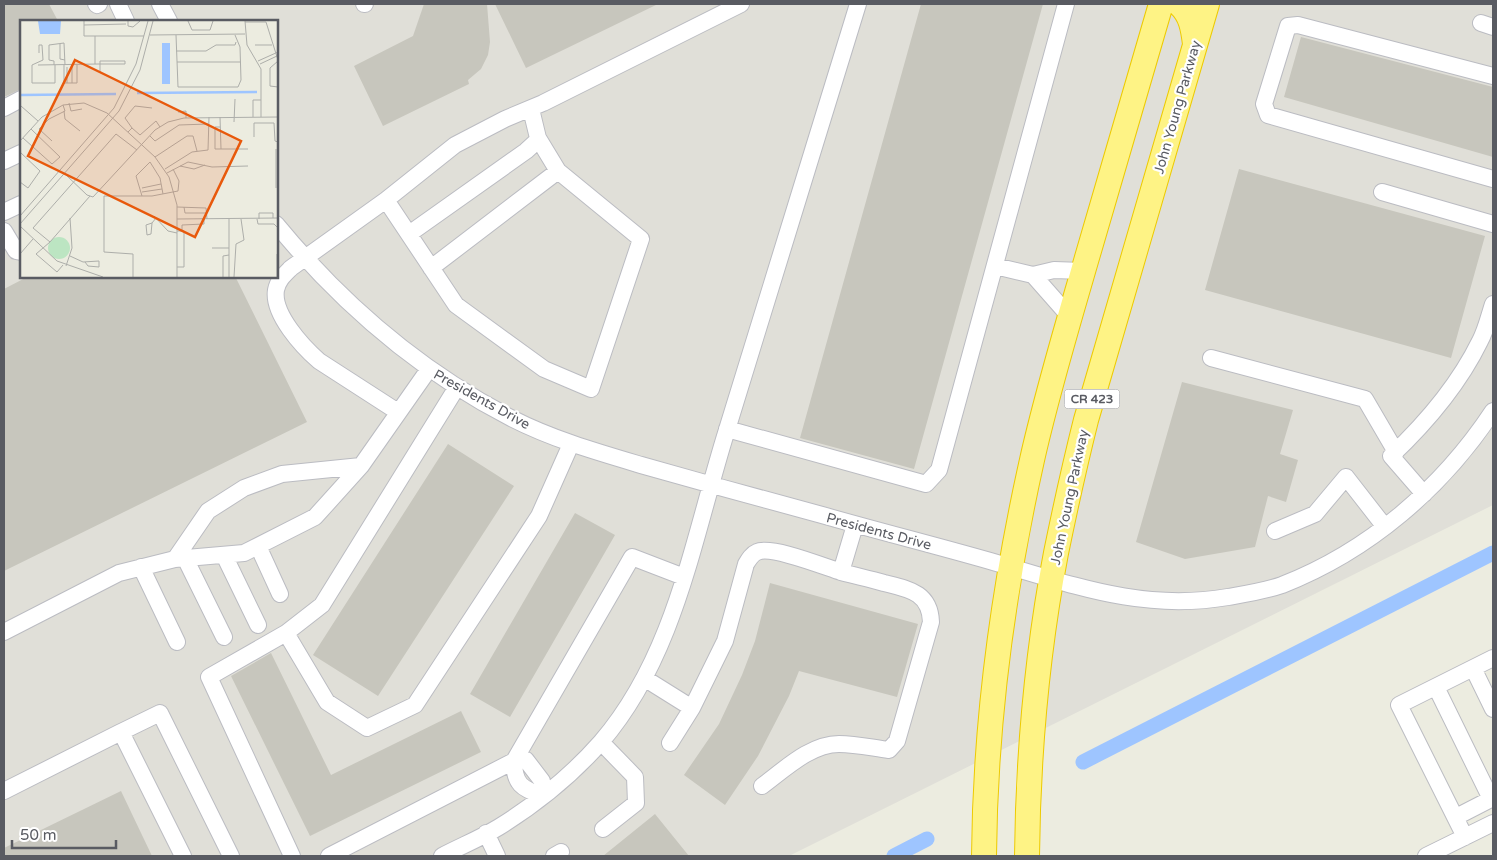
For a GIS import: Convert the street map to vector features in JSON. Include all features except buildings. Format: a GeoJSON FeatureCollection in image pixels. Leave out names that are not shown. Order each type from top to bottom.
{"type":"FeatureCollection","features":[{"type":"Feature","properties":{"kind":"highway","name":"CR 423"},"geometry":{"type":"LineString","coordinates":[[984,856],[992,704],[1000,635],[1011,567],[1034,451],[1083,271],[1161,4]]}},
{"type":"Feature","properties":{"kind":"highway"},"geometry":{"type":"LineString","coordinates":[[1179,4],[1186,10],[1192,24],[1195,46]]}},
{"type":"Feature","properties":{"kind":"highway","name":"John Young Parkway"},"geometry":{"type":"LineString","coordinates":[[1027,856],[1027,820],[1032,742],[1041,653],[1052,580],[1070,487],[1086,420],[1207,4]]}},
{"type":"Feature","properties":{"kind":"street"},"geometry":{"type":"LineString","coordinates":[[118,4],[126,20]]}},
{"type":"Feature","properties":{"kind":"street"},"geometry":{"type":"LineString","coordinates":[[160,4],[168,20]]}},
{"type":"Feature","properties":{"kind":"street"},"geometry":{"type":"LineString","coordinates":[[398,412],[320,361],[290,330],[277,305],[276,291],[280,279],[291,268],[386,200],[455,144],[505,119],[531,109],[741,4]]}},
{"type":"Feature","properties":{"kind":"street"},"geometry":{"type":"LineString","coordinates":[[442,856],[498,827],[555,788],[601,742],[639,688],[666,634],[858,4]]}},
{"type":"Feature","properties":{"kind":"street"},"geometry":{"type":"LineString","coordinates":[[727,429],[926,484],[939,470],[1066,4]]}},
{"type":"Feature","properties":{"kind":"street"},"geometry":{"type":"LineString","coordinates":[[1493,76],[1298,25],[1288,26],[1264,104],[1268,115],[1493,179]]}},
{"type":"Feature","properties":{"kind":"street"},"geometry":{"type":"LineString","coordinates":[[4,108],[20,100]]}},
{"type":"Feature","properties":{"kind":"street"},"geometry":{"type":"LineString","coordinates":[[386,200],[456,305],[544,370],[591,389],[640,238],[558,171],[538,140],[531,109]]}},
{"type":"Feature","properties":{"kind":"street"},"geometry":{"type":"LineString","coordinates":[[409,234],[526,151],[538,140]]}},
{"type":"Feature","properties":{"kind":"street"},"geometry":{"type":"LineString","coordinates":[[4,162],[20,154]]}},
{"type":"Feature","properties":{"kind":"street"},"geometry":{"type":"LineString","coordinates":[[431,268],[558,171]]}},
{"type":"Feature","properties":{"kind":"street"},"geometry":{"type":"LineString","coordinates":[[1382,192],[1493,224]]}},
{"type":"Feature","properties":{"kind":"street"},"geometry":{"type":"LineString","coordinates":[[4,212],[20,204]]}},
{"type":"Feature","properties":{"kind":"street","name":"Presidents Drive"},"geometry":{"type":"LineString","coordinates":[[278,226],[305,259],[384,334],[457,387],[512,419],[571,444],[710,485],[1115,596],[1172,602],[1228,597],[1278,586],[1330,563],[1385,527],[1424,494],[1475,438],[1493,411]]}},
{"type":"Feature","properties":{"kind":"street"},"geometry":{"type":"LineString","coordinates":[[4,231],[12,248],[20,252]]}},
{"type":"Feature","properties":{"kind":"street"},"geometry":{"type":"LineString","coordinates":[[994,266],[1033,275],[1054,270],[1083,271]]}},
{"type":"Feature","properties":{"kind":"street"},"geometry":{"type":"LineString","coordinates":[[1033,275],[1070,317]]}},
{"type":"Feature","properties":{"kind":"street"},"geometry":{"type":"LineString","coordinates":[[1424,494],[1391,456],[1420,429],[1487,343],[1493,304]]}},
{"type":"Feature","properties":{"kind":"street"},"geometry":{"type":"LineString","coordinates":[[1211,358],[1365,399],[1396,452]]}},
{"type":"Feature","properties":{"kind":"street"},"geometry":{"type":"LineString","coordinates":[[4,632],[119,573],[180,559],[244,553],[314,517],[361,466],[429,368]]}},
{"type":"Feature","properties":{"kind":"street"},"geometry":{"type":"LineString","coordinates":[[292,856],[209,677],[286,633],[322,605],[457,387]]}},
{"type":"Feature","properties":{"kind":"street"},"geometry":{"type":"LineString","coordinates":[[286,633],[327,702],[367,728],[415,705],[539,516],[571,444]]}},
{"type":"Feature","properties":{"kind":"street"},"geometry":{"type":"LineString","coordinates":[[180,559],[208,511],[244,488],[282,474],[361,466]]}},
{"type":"Feature","properties":{"kind":"street"},"geometry":{"type":"LineString","coordinates":[[1275,531],[1315,514],[1346,477],[1385,527]]}},
{"type":"Feature","properties":{"kind":"street"},"geometry":{"type":"LineString","coordinates":[[841,572],[855,524]]}},
{"type":"Feature","properties":{"kind":"street"},"geometry":{"type":"LineString","coordinates":[[258,546],[280,594]]}},
{"type":"Feature","properties":{"kind":"street"},"geometry":{"type":"LineString","coordinates":[[670,743],[692,708],[725,641],[746,564],[750,557],[757,552],[771,550],[841,572],[913,591],[924,601],[931,615],[931,622],[897,741],[889,750],[839,744],[826,746],[801,757],[762,786]]}},
{"type":"Feature","properties":{"kind":"street"},"geometry":{"type":"LineString","coordinates":[[224,555],[258,625]]}},
{"type":"Feature","properties":{"kind":"street"},"geometry":{"type":"LineString","coordinates":[[514,761],[632,557],[684,577]]}},
{"type":"Feature","properties":{"kind":"street"},"geometry":{"type":"LineString","coordinates":[[180,559],[224,638]]}},
{"type":"Feature","properties":{"kind":"street"},"geometry":{"type":"LineString","coordinates":[[140,567],[177,642]]}},
{"type":"Feature","properties":{"kind":"street"},"geometry":{"type":"LineString","coordinates":[[1465,837],[1399,705],[1493,658]]}},
{"type":"Feature","properties":{"kind":"street"},"geometry":{"type":"LineString","coordinates":[[1473,668],[1493,710]]}},
{"type":"Feature","properties":{"kind":"street"},"geometry":{"type":"LineString","coordinates":[[644,678],[692,708]]}},
{"type":"Feature","properties":{"kind":"street"},"geometry":{"type":"LineString","coordinates":[[1436,687],[1492,799],[1456,817]]}},
{"type":"Feature","properties":{"kind":"street"},"geometry":{"type":"LineString","coordinates":[[4,791],[160,713],[230,856]]}},
{"type":"Feature","properties":{"kind":"street"},"geometry":{"type":"LineString","coordinates":[[121,732],[183,856]]}},
{"type":"Feature","properties":{"kind":"street"},"geometry":{"type":"LineString","coordinates":[[601,742],[635,777],[636,803],[603,829]]}},
{"type":"Feature","properties":{"kind":"street"},"geometry":{"type":"LineString","coordinates":[[329,856],[514,761],[526,760],[542,780],[543,796]]}},
{"type":"Feature","properties":{"kind":"street"},"geometry":{"type":"LineString","coordinates":[[1426,856],[1493,822]]}},
{"type":"Feature","properties":{"kind":"street"},"geometry":{"type":"LineString","coordinates":[[486,833],[497,856]]}},
{"type":"Feature","properties":{"kind":"shaded area"},"geometry":{"type":"Polygon","coordinates":[[[4,4],[1493,4],[1493,505],[789,856],[4,856],[4,4]]]}},
{"type":"Feature","properties":{"kind":"waterway"},"geometry":{"type":"LineString","coordinates":[[1083,762],[1493,553]]}},
{"type":"Feature","properties":{"kind":"waterway"},"geometry":{"type":"LineString","coordinates":[[894,856],[927,839]]}}]}
